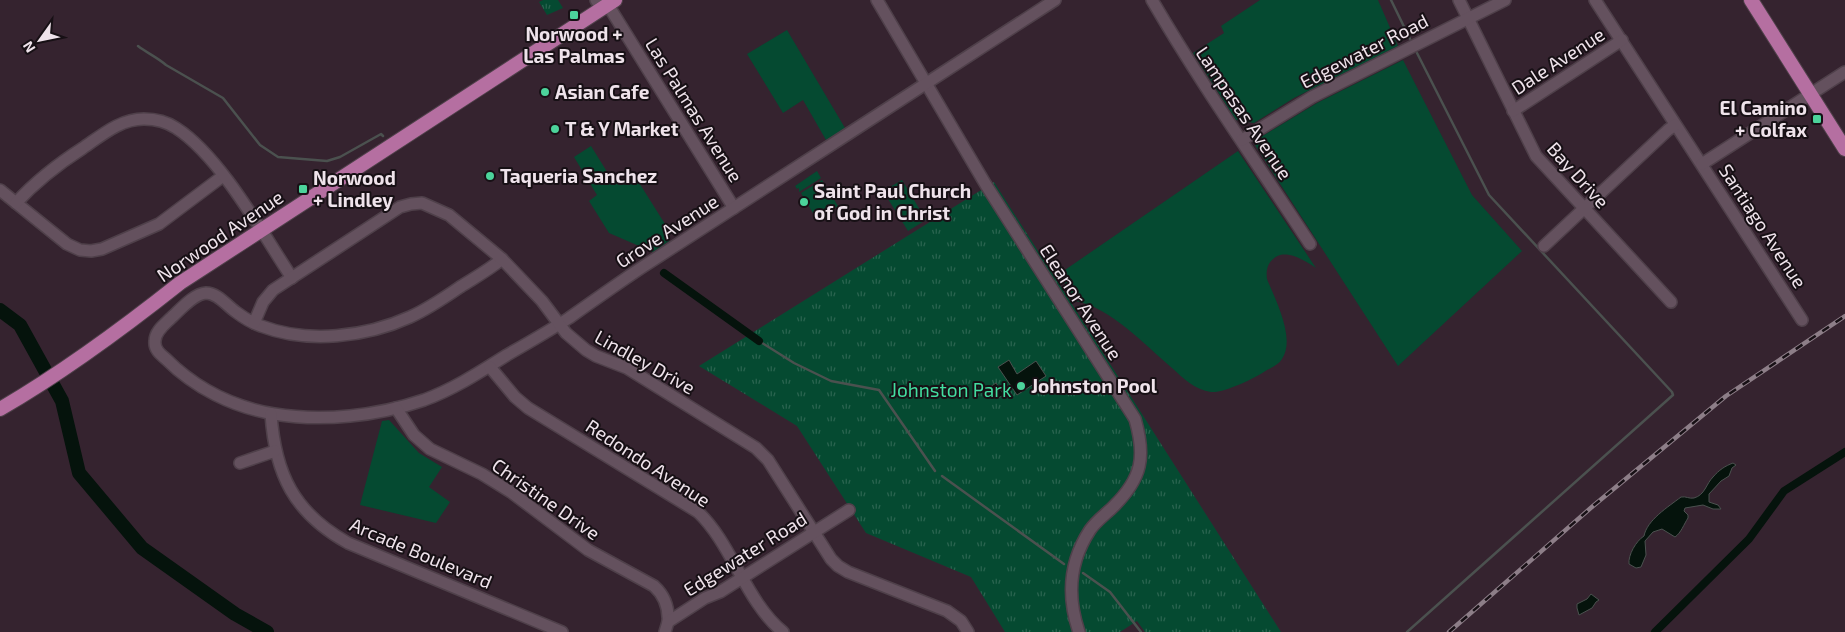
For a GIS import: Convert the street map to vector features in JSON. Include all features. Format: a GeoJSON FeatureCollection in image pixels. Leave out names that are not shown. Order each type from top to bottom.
{"type":"FeatureCollection","features":[{"type":"Feature","properties":{"kind":"main road"},"geometry":{"type":"LineString","coordinates":[[1751,0],[1845,149]]}},
{"type":"Feature","properties":{"kind":"main road","name":"Norwood Avenue"},"geometry":{"type":"LineString","coordinates":[[0,409],[121,330],[180,283],[605,3]]}},
{"type":"Feature","properties":{"kind":"street","name":"Eleanor Avenue"},"geometry":{"type":"LineString","coordinates":[[877,0],[986,185],[1135,419],[1141,440],[1141,462],[1133,483],[1120,500],[1091,529],[1080,548],[1072,570],[1070,593],[1073,615],[1079,632]]}},
{"type":"Feature","properties":{"kind":"street","name":"Grove Avenue"},"geometry":{"type":"LineString","coordinates":[[271,414],[317,418],[366,414],[396,408],[444,392],[490,367],[560,324],[634,273],[1056,0]]}},
{"type":"Feature","properties":{"kind":"street","name":"Lampasas Avenue"},"geometry":{"type":"LineString","coordinates":[[1152,0],[1186,59],[1310,244]]}},
{"type":"Feature","properties":{"kind":"street","name":"Bay Drive"},"geometry":{"type":"LineString","coordinates":[[1459,0],[1536,156],[1671,302]]}},
{"type":"Feature","properties":{"kind":"street","name":"Edgewater Road"},"geometry":{"type":"LineString","coordinates":[[1242,140],[1312,97],[1504,0]]}},
{"type":"Feature","properties":{"kind":"street","name":"Santiago Avenue"},"geometry":{"type":"LineString","coordinates":[[1595,0],[1802,320]]}},
{"type":"Feature","properties":{"kind":"street","name":"Las Palmas Avenue"},"geometry":{"type":"LineString","coordinates":[[605,3],[734,208]]}},
{"type":"Feature","properties":{"kind":"street","name":"Dale Avenue"},"geometry":{"type":"LineString","coordinates":[[1513,111],[1622,40]]}},
{"type":"Feature","properties":{"kind":"street"},"geometry":{"type":"LineString","coordinates":[[1702,164],[1845,72]]}},
{"type":"Feature","properties":{"kind":"street"},"geometry":{"type":"LineString","coordinates":[[16,203],[33,184],[54,167],[112,128],[132,120],[154,120],[174,127],[183,133],[208,157],[292,278]]}},
{"type":"Feature","properties":{"kind":"street"},"geometry":{"type":"LineString","coordinates":[[1544,246],[1668,130],[1676,125]]}},
{"type":"Feature","properties":{"kind":"street"},"geometry":{"type":"LineString","coordinates":[[0,190],[66,244],[80,250],[91,251],[102,249],[159,224],[223,176]]}},
{"type":"Feature","properties":{"kind":"street","name":"Lindley Drive"},"geometry":{"type":"LineString","coordinates":[[254,323],[266,298],[273,290],[400,207],[411,204],[427,205],[449,215],[502,259],[542,301],[571,338],[586,350],[627,368],[756,448],[768,460],[831,558],[843,569],[952,614],[968,632]]}},
{"type":"Feature","properties":{"kind":"street"},"geometry":{"type":"LineString","coordinates":[[271,414],[239,405],[201,387],[174,367],[156,348],[155,338],[160,329],[183,307],[198,296],[205,294],[215,295],[233,310],[254,323],[276,331],[320,336],[378,329],[412,316],[431,306],[502,259]]}},
{"type":"Feature","properties":{"kind":"street","name":"Redondo Avenue"},"geometry":{"type":"LineString","coordinates":[[490,367],[515,397],[528,408],[698,512],[710,526],[766,614],[783,632]]}},
{"type":"Feature","properties":{"kind":"street","name":"Christine Drive"},"geometry":{"type":"LineString","coordinates":[[396,408],[414,435],[430,448],[482,474],[511,492],[588,550],[654,586],[662,594],[667,605],[667,627]]}},
{"type":"Feature","properties":{"kind":"street","name":"Arcade Boulevard"},"geometry":{"type":"LineString","coordinates":[[271,414],[275,451],[282,471],[295,496],[313,518],[336,536],[348,543],[562,632]]}},
{"type":"Feature","properties":{"kind":"street"},"geometry":{"type":"LineString","coordinates":[[240,463],[275,451]]}},
{"type":"Feature","properties":{"kind":"street","name":"Edgewater Road"},"geometry":{"type":"LineString","coordinates":[[667,627],[705,598],[715,595],[743,578],[849,510]]}},
{"type":"Feature","properties":{"kind":"green space"},"geometry":{"type":"Polygon","coordinates":[[[543,0],[558,0],[563,8],[547,15],[539,2],[543,0]]]}},
{"type":"Feature","properties":{"kind":"green space"},"geometry":{"type":"Polygon","coordinates":[[[1260,0],[1378,0],[1398,46],[1294,98],[1254,123],[1236,120],[1193,53],[1224,33],[1221,26],[1260,0]]]}},
{"type":"Feature","properties":{"kind":"green space"},"geometry":{"type":"Polygon","coordinates":[[[787,30],[845,128],[826,140],[803,100],[783,113],[747,54],[787,30]]]}},
{"type":"Feature","properties":{"kind":"green space"},"geometry":{"type":"Polygon","coordinates":[[[1403,60],[1472,195],[1522,251],[1398,366],[1255,145],[1256,140],[1317,103],[1403,60]]]}},
{"type":"Feature","properties":{"kind":"green space"},"geometry":{"type":"Polygon","coordinates":[[[591,146],[614,183],[620,185],[631,177],[638,181],[670,232],[669,241],[653,252],[609,233],[589,201],[597,195],[574,157],[591,146]]]}},
{"type":"Feature","properties":{"kind":"green space"},"geometry":{"type":"Polygon","coordinates":[[[1238,151],[1316,268],[1294,256],[1288,255],[1277,256],[1270,262],[1267,269],[1267,279],[1286,330],[1286,350],[1282,359],[1276,365],[1248,381],[1232,388],[1211,392],[1200,389],[1180,376],[1115,319],[1089,305],[1076,301],[1059,274],[1238,151]]]}},
{"type":"Feature","properties":{"kind":"green space"},"geometry":{"type":"Polygon","coordinates":[[[817,171],[821,178],[799,192],[799,188],[797,189],[795,186],[817,171]]]}},
{"type":"Feature","properties":{"kind":"green space"},"geometry":{"type":"Polygon","coordinates":[[[822,180],[838,206],[817,220],[801,193],[822,180]]]}},
{"type":"Feature","properties":{"kind":"green space"},"geometry":{"type":"Polygon","coordinates":[[[902,180],[926,220],[908,231],[883,191],[902,180]]]}},
{"type":"Feature","properties":{"kind":"green space","name":"Johnston Park"},"geometry":{"type":"Polygon","coordinates":[[[994,182],[1281,632],[1145,632],[1137,621],[1120,632],[1005,632],[971,577],[866,533],[797,426],[699,366],[994,182]]]}},
{"type":"Feature","properties":{"kind":"green space"},"geometry":{"type":"Polygon","coordinates":[[[389,420],[419,453],[442,467],[429,487],[450,502],[436,523],[360,505],[382,421],[389,420]]]}},
{"type":"Feature","properties":{"kind":"shaded area","name":"Johnston Pool"},"geometry":{"type":"Polygon","coordinates":[[[1009,360],[1017,374],[1036,361],[1046,376],[1017,395],[998,367],[1009,360]]]}},
{"type":"Feature","properties":{"kind":"shaded area","name":"Johnston Pool"},"geometry":{"type":"Polygon","coordinates":[[[996,383],[1004,395],[998,398],[990,387],[996,383]]]}},
{"type":"Feature","properties":{"kind":"shaded area"},"geometry":{"type":"Polygon","coordinates":[[[1733,463],[1736,465],[1732,468],[1729,476],[1721,481],[1709,494],[1709,502],[1718,505],[1721,509],[1713,509],[1703,505],[1685,508],[1684,511],[1688,518],[1681,531],[1675,537],[1662,529],[1653,532],[1645,541],[1646,555],[1641,567],[1636,568],[1629,564],[1633,549],[1659,514],[1681,497],[1698,497],[1718,472],[1733,463]]]}},
{"type":"Feature","properties":{"kind":"shaded area"},"geometry":{"type":"Polygon","coordinates":[[[1591,594],[1599,600],[1592,608],[1579,615],[1577,604],[1587,599],[1591,594]]]}},
{"type":"Feature","properties":{"kind":"waterway"},"geometry":{"type":"LineString","coordinates":[[1391,0],[1410,39]]}},
{"type":"Feature","properties":{"kind":"waterway"},"geometry":{"type":"LineString","coordinates":[[138,46],[166,65],[223,98],[260,145],[278,157],[327,161],[340,157],[381,134],[383,136]]}},
{"type":"Feature","properties":{"kind":"waterway"},"geometry":{"type":"LineString","coordinates":[[1407,632],[1673,395],[1489,195],[1417,53]]}},
{"type":"Feature","properties":{"kind":"waterway"},"geometry":{"type":"LineString","coordinates":[[664,273],[759,341]]}},
{"type":"Feature","properties":{"kind":"waterway"},"geometry":{"type":"LineString","coordinates":[[0,310],[20,325],[62,401],[79,473],[142,548],[235,614],[267,632]]}},
{"type":"Feature","properties":{"kind":"waterway"},"geometry":{"type":"LineString","coordinates":[[759,341],[794,363],[831,381],[879,390],[935,471]]}},
{"type":"Feature","properties":{"kind":"waterway"},"geometry":{"type":"LineString","coordinates":[[1655,632],[1749,539],[1784,491],[1845,452]]}},
{"type":"Feature","properties":{"kind":"waterway"},"geometry":{"type":"LineString","coordinates":[[942,476],[1064,564]]}},
{"type":"Feature","properties":{"kind":"waterway"},"geometry":{"type":"LineString","coordinates":[[1083,573],[1110,592],[1141,632]]}},
{"type":"Feature","properties":{"kind":"railway"},"geometry":{"type":"LineString","coordinates":[[1449,632],[1593,506],[1726,396],[1845,316]]}},
{"type":"Feature","properties":{"kind":"place","name":"Norwood + Las Palmas"},"geometry":{"type":"Point","coordinates":[574,15]}},
{"type":"Feature","properties":{"kind":"place","name":"Asian Cafe"},"geometry":{"type":"Point","coordinates":[545,92]}},
{"type":"Feature","properties":{"kind":"place","name":"El Camino + Colfax"},"geometry":{"type":"Point","coordinates":[1817,119]}},
{"type":"Feature","properties":{"kind":"place","name":"T & Y Market"},"geometry":{"type":"Point","coordinates":[555,129]}},
{"type":"Feature","properties":{"kind":"place","name":"Taqueria Sanchez"},"geometry":{"type":"Point","coordinates":[490,176]}},
{"type":"Feature","properties":{"kind":"place","name":"Norwood + Lindley"},"geometry":{"type":"Point","coordinates":[303,189]}},
{"type":"Feature","properties":{"kind":"place","name":"Saint Paul Church of God in Christ"},"geometry":{"type":"Point","coordinates":[804,202]}},
{"type":"Feature","properties":{"kind":"place","name":"Johnston Pool"},"geometry":{"type":"Point","coordinates":[1021,386]}}]}
